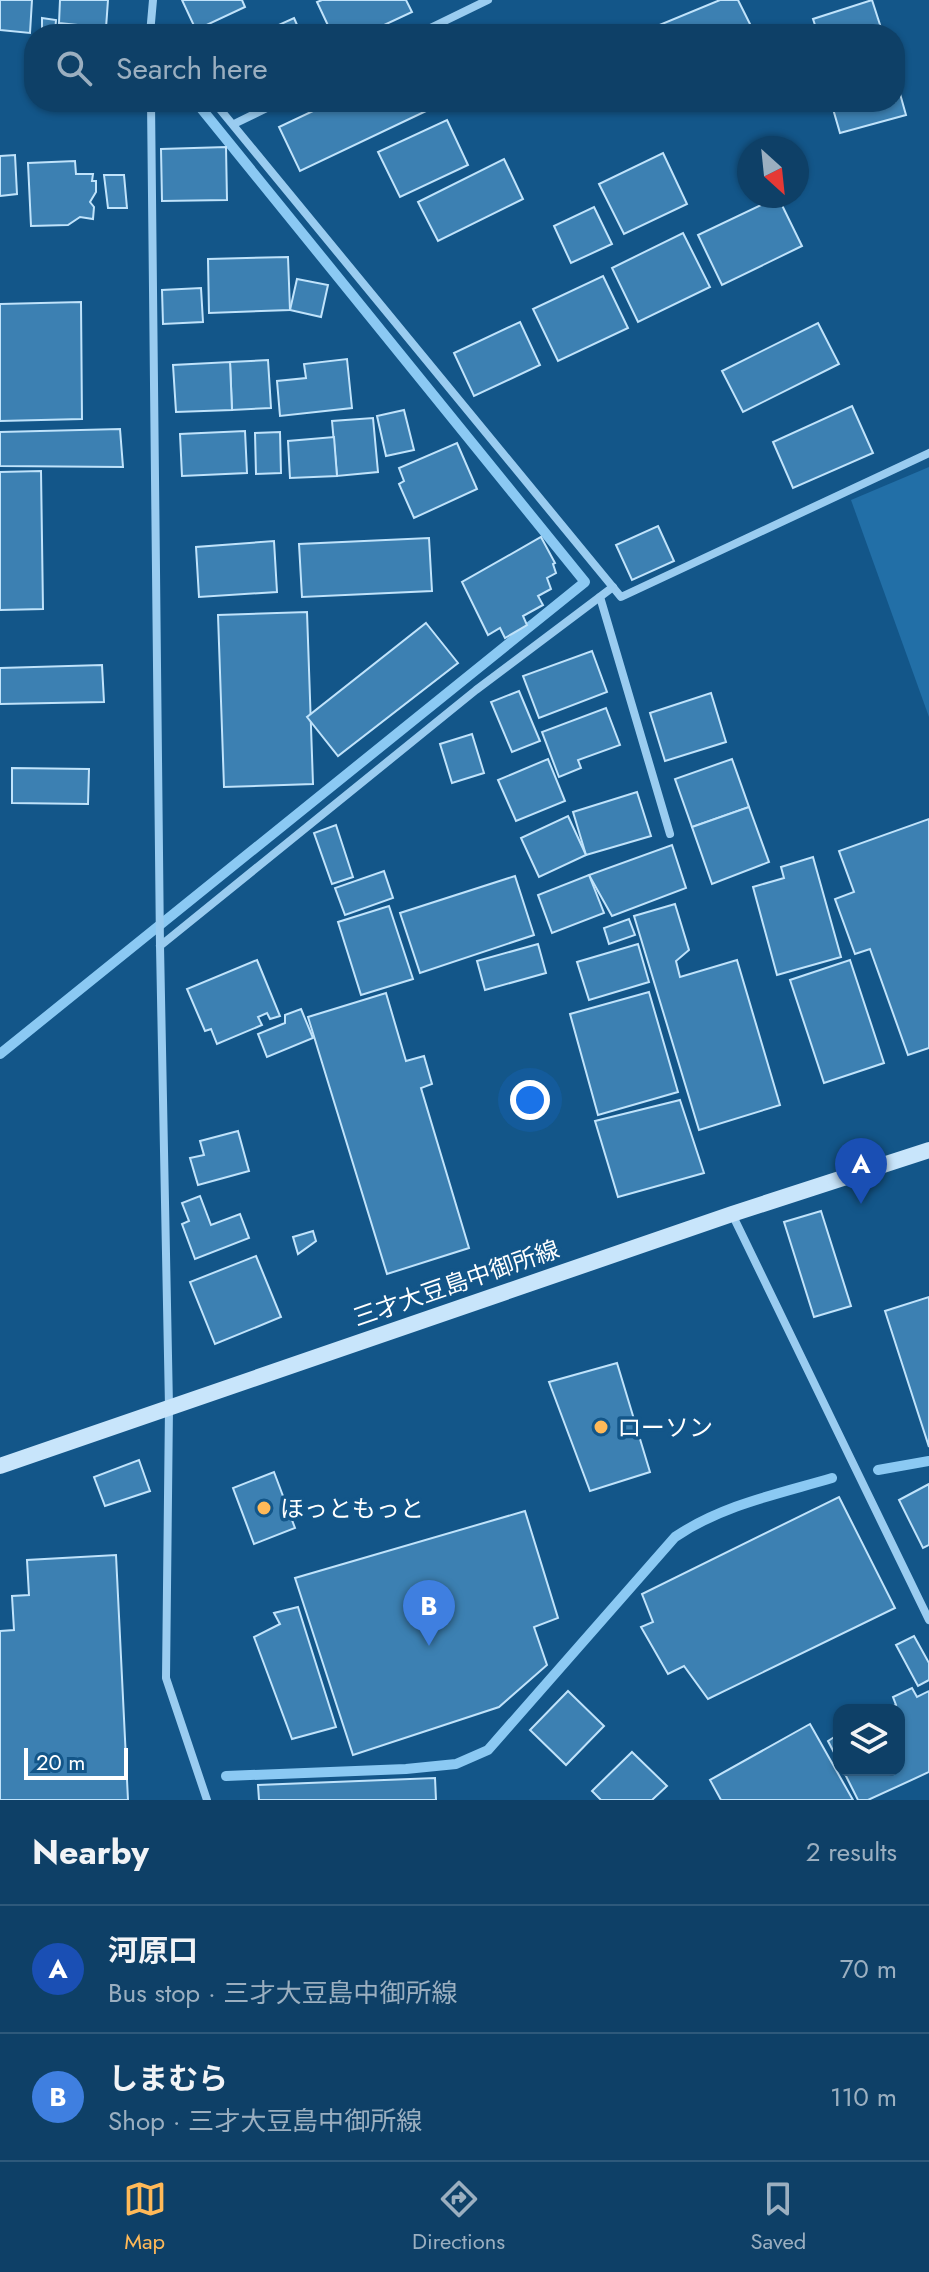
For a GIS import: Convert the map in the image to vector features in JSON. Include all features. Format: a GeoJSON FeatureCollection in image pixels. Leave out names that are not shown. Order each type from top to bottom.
{"type":"FeatureCollection","features":[{"type":"Feature","properties":{"kind":"main road","name":"三才大豆島中御所線"},"geometry":{"type":"LineString","coordinates":[[0,1466],[732,1214],[929,1150]]}},
{"type":"Feature","properties":{"kind":"street"},"geometry":{"type":"LineString","coordinates":[[151,24],[153,0]]}},
{"type":"Feature","properties":{"kind":"street"},"geometry":{"type":"LineString","coordinates":[[439,24],[488,0]]}},
{"type":"Feature","properties":{"kind":"street"},"geometry":{"type":"LineString","coordinates":[[151,112],[160,946],[169,1407],[166,1678],[207,1800]]}},
{"type":"Feature","properties":{"kind":"street"},"geometry":{"type":"LineString","coordinates":[[223,112],[621,597],[929,453]]}},
{"type":"Feature","properties":{"kind":"street"},"geometry":{"type":"LineString","coordinates":[[234,124],[259,112]]}},
{"type":"Feature","properties":{"kind":"street"},"geometry":{"type":"LineString","coordinates":[[160,946],[476,690],[613,587]]}},
{"type":"Feature","properties":{"kind":"street"},"geometry":{"type":"LineString","coordinates":[[600,597],[670,834]]}},
{"type":"Feature","properties":{"kind":"street"},"geometry":{"type":"LineString","coordinates":[[732,1214],[929,1620]]}},
{"type":"Feature","properties":{"kind":"shaded area"},"geometry":{"type":"Polygon","coordinates":[[[929,467],[929,717],[851,500],[929,467]]]}},
{"type":"Feature","properties":{"kind":"building"},"geometry":{"type":"Polygon","coordinates":[[[0,0],[32,0],[31,24],[24,24],[24,32],[0,30],[0,0]]]}},
{"type":"Feature","properties":{"kind":"building"},"geometry":{"type":"Polygon","coordinates":[[[60,0],[108,0],[106,24],[59,23],[60,0]]]}},
{"type":"Feature","properties":{"kind":"building"},"geometry":{"type":"Polygon","coordinates":[[[182,0],[242,0],[245,7],[209,24],[193,24],[182,0]]]}},
{"type":"Feature","properties":{"kind":"building"},"geometry":{"type":"Polygon","coordinates":[[[406,0],[412,12],[386,24],[327,24],[317,2],[406,0]]]}},
{"type":"Feature","properties":{"kind":"building"},"geometry":{"type":"Polygon","coordinates":[[[720,0],[738,0],[750,24],[662,24],[720,0]]]}},
{"type":"Feature","properties":{"kind":"building"},"geometry":{"type":"Polygon","coordinates":[[[872,0],[880,24],[815,24],[813,19],[872,0]]]}},
{"type":"Feature","properties":{"kind":"building"},"geometry":{"type":"Polygon","coordinates":[[[42,18],[56,20],[56,24],[42,24],[42,18]]]}},
{"type":"Feature","properties":{"kind":"building"},"geometry":{"type":"Polygon","coordinates":[[[294,18],[297,24],[281,24],[294,18]]]}},
{"type":"Feature","properties":{"kind":"building"},"geometry":{"type":"Polygon","coordinates":[[[905,111],[906,115],[840,133],[834,112],[905,111]]]}},
{"type":"Feature","properties":{"kind":"building"},"geometry":{"type":"Polygon","coordinates":[[[311,112],[424,112],[300,171],[279,127],[311,112]]]}},
{"type":"Feature","properties":{"kind":"building"},"geometry":{"type":"Polygon","coordinates":[[[447,120],[468,165],[400,197],[378,152],[447,120]]]}},
{"type":"Feature","properties":{"kind":"building"},"geometry":{"type":"Polygon","coordinates":[[[226,147],[227,200],[162,201],[161,149],[226,147]]]}},
{"type":"Feature","properties":{"kind":"building"},"geometry":{"type":"Polygon","coordinates":[[[663,153],[687,204],[624,234],[599,184],[663,153]]]}},
{"type":"Feature","properties":{"kind":"building"},"geometry":{"type":"Polygon","coordinates":[[[15,155],[17,194],[0,196],[0,156],[15,155]]]}},
{"type":"Feature","properties":{"kind":"building"},"geometry":{"type":"Polygon","coordinates":[[[504,159],[523,199],[438,241],[418,202],[504,159]]]}},
{"type":"Feature","properties":{"kind":"building"},"geometry":{"type":"Polygon","coordinates":[[[75,161],[76,174],[93,174],[92,181],[96,181],[96,192],[90,202],[94,207],[93,219],[80,217],[68,225],[31,226],[28,163],[75,161]]]}},
{"type":"Feature","properties":{"kind":"building"},"geometry":{"type":"Polygon","coordinates":[[[104,175],[124,175],[127,208],[108,208],[104,175]]]}},
{"type":"Feature","properties":{"kind":"building"},"geometry":{"type":"Polygon","coordinates":[[[594,207],[612,244],[571,263],[554,226],[594,207]]]}},
{"type":"Feature","properties":{"kind":"building"},"geometry":{"type":"Polygon","coordinates":[[[755,208],[783,208],[802,246],[722,285],[698,235],[755,208]]]}},
{"type":"Feature","properties":{"kind":"building"},"geometry":{"type":"Polygon","coordinates":[[[683,233],[710,287],[638,322],[612,268],[683,233]]]}},
{"type":"Feature","properties":{"kind":"building"},"geometry":{"type":"Polygon","coordinates":[[[288,257],[290,310],[209,313],[208,259],[288,257]]]}},
{"type":"Feature","properties":{"kind":"building"},"geometry":{"type":"Polygon","coordinates":[[[603,276],[628,328],[558,361],[533,309],[603,276]]]}},
{"type":"Feature","properties":{"kind":"building"},"geometry":{"type":"Polygon","coordinates":[[[297,279],[328,285],[321,317],[290,310],[297,279]]]}},
{"type":"Feature","properties":{"kind":"building"},"geometry":{"type":"Polygon","coordinates":[[[201,288],[203,322],[163,324],[162,290],[201,288]]]}},
{"type":"Feature","properties":{"kind":"building"},"geometry":{"type":"Polygon","coordinates":[[[81,302],[82,419],[0,421],[0,304],[81,302]]]}},
{"type":"Feature","properties":{"kind":"building"},"geometry":{"type":"Polygon","coordinates":[[[520,322],[540,365],[474,396],[454,353],[520,322]]]}},
{"type":"Feature","properties":{"kind":"building"},"geometry":{"type":"Polygon","coordinates":[[[818,323],[839,364],[743,412],[722,371],[818,323]]]}},
{"type":"Feature","properties":{"kind":"building"},"geometry":{"type":"Polygon","coordinates":[[[347,359],[352,408],[280,416],[277,381],[306,378],[304,364],[347,359]]]}},
{"type":"Feature","properties":{"kind":"building"},"geometry":{"type":"Polygon","coordinates":[[[268,360],[271,408],[232,410],[230,362],[268,360]]]}},
{"type":"Feature","properties":{"kind":"building"},"geometry":{"type":"Polygon","coordinates":[[[230,362],[232,410],[176,412],[173,365],[230,362]]]}},
{"type":"Feature","properties":{"kind":"building"},"geometry":{"type":"Polygon","coordinates":[[[852,406],[873,453],[793,488],[773,442],[852,406]]]}},
{"type":"Feature","properties":{"kind":"building"},"geometry":{"type":"Polygon","coordinates":[[[404,410],[414,450],[386,456],[377,416],[404,410]]]}},
{"type":"Feature","properties":{"kind":"building"},"geometry":{"type":"Polygon","coordinates":[[[373,418],[378,472],[337,476],[332,421],[373,418]]]}},
{"type":"Feature","properties":{"kind":"building"},"geometry":{"type":"Polygon","coordinates":[[[120,429],[123,467],[0,466],[0,432],[120,429]]]}},
{"type":"Feature","properties":{"kind":"building"},"geometry":{"type":"Polygon","coordinates":[[[245,431],[247,473],[182,476],[180,434],[245,431]]]}},
{"type":"Feature","properties":{"kind":"building"},"geometry":{"type":"Polygon","coordinates":[[[280,432],[281,473],[256,474],[255,433],[280,432]]]}},
{"type":"Feature","properties":{"kind":"building"},"geometry":{"type":"Polygon","coordinates":[[[334,437],[337,476],[290,478],[288,441],[334,437]]]}},
{"type":"Feature","properties":{"kind":"building"},"geometry":{"type":"Polygon","coordinates":[[[457,443],[477,489],[414,518],[399,484],[404,481],[399,468],[457,443]]]}},
{"type":"Feature","properties":{"kind":"building"},"geometry":{"type":"Polygon","coordinates":[[[41,471],[43,609],[0,610],[0,472],[41,471]]]}},
{"type":"Feature","properties":{"kind":"building"},"geometry":{"type":"Polygon","coordinates":[[[658,526],[674,561],[632,580],[616,545],[658,526]]]}},
{"type":"Feature","properties":{"kind":"building"},"geometry":{"type":"Polygon","coordinates":[[[541,537],[555,563],[556,573],[547,578],[551,589],[538,596],[543,605],[523,616],[527,625],[505,638],[500,628],[488,635],[462,582],[541,537]]]}},
{"type":"Feature","properties":{"kind":"building"},"geometry":{"type":"Polygon","coordinates":[[[429,538],[432,591],[302,597],[299,544],[429,538]]]}},
{"type":"Feature","properties":{"kind":"building"},"geometry":{"type":"Polygon","coordinates":[[[274,541],[277,592],[199,597],[196,547],[274,541]]]}},
{"type":"Feature","properties":{"kind":"building"},"geometry":{"type":"Polygon","coordinates":[[[307,612],[313,784],[224,787],[218,615],[307,612]]]}},
{"type":"Feature","properties":{"kind":"building"},"geometry":{"type":"Polygon","coordinates":[[[426,623],[458,663],[338,756],[307,717],[426,623]]]}},
{"type":"Feature","properties":{"kind":"building"},"geometry":{"type":"Polygon","coordinates":[[[592,651],[607,692],[539,718],[523,676],[592,651]]]}},
{"type":"Feature","properties":{"kind":"building"},"geometry":{"type":"Polygon","coordinates":[[[102,665],[104,702],[0,704],[0,668],[102,665]]]}},
{"type":"Feature","properties":{"kind":"building"},"geometry":{"type":"Polygon","coordinates":[[[519,691],[540,741],[512,752],[491,702],[519,691]]]}},
{"type":"Feature","properties":{"kind":"building"},"geometry":{"type":"Polygon","coordinates":[[[711,693],[726,742],[665,761],[650,713],[711,693]]]}},
{"type":"Feature","properties":{"kind":"building"},"geometry":{"type":"Polygon","coordinates":[[[606,708],[620,745],[578,760],[581,768],[559,777],[542,732],[606,708]]]}},
{"type":"Feature","properties":{"kind":"building"},"geometry":{"type":"Polygon","coordinates":[[[472,734],[484,773],[452,783],[440,744],[472,734]]]}},
{"type":"Feature","properties":{"kind":"building"},"geometry":{"type":"Polygon","coordinates":[[[548,759],[565,801],[516,821],[498,780],[548,759]]]}},
{"type":"Feature","properties":{"kind":"building"},"geometry":{"type":"Polygon","coordinates":[[[732,759],[749,807],[692,827],[675,779],[732,759]]]}},
{"type":"Feature","properties":{"kind":"building"},"geometry":{"type":"Polygon","coordinates":[[[12,768],[89,769],[88,804],[12,803],[12,768]]]}},
{"type":"Feature","properties":{"kind":"building"},"geometry":{"type":"Polygon","coordinates":[[[637,792],[651,836],[586,855],[573,812],[637,792]]]}},
{"type":"Feature","properties":{"kind":"building"},"geometry":{"type":"Polygon","coordinates":[[[749,807],[769,862],[712,884],[692,827],[749,807]]]}},
{"type":"Feature","properties":{"kind":"building"},"geometry":{"type":"Polygon","coordinates":[[[568,816],[586,855],[539,877],[521,838],[568,816]]]}},
{"type":"Feature","properties":{"kind":"building"},"geometry":{"type":"Polygon","coordinates":[[[929,819],[929,1048],[908,1055],[870,949],[855,954],[835,899],[854,892],[839,851],[929,819]]]}},
{"type":"Feature","properties":{"kind":"building"},"geometry":{"type":"Polygon","coordinates":[[[336,825],[353,877],[332,884],[314,833],[336,825]]]}},
{"type":"Feature","properties":{"kind":"building"},"geometry":{"type":"Polygon","coordinates":[[[672,845],[686,888],[612,916],[589,875],[672,845]]]}},
{"type":"Feature","properties":{"kind":"building"},"geometry":{"type":"Polygon","coordinates":[[[813,857],[841,957],[777,975],[753,887],[784,878],[781,867],[813,857]]]}},
{"type":"Feature","properties":{"kind":"building"},"geometry":{"type":"Polygon","coordinates":[[[384,871],[393,898],[345,915],[335,888],[384,871]]]}},
{"type":"Feature","properties":{"kind":"building"},"geometry":{"type":"Polygon","coordinates":[[[589,875],[604,913],[552,933],[538,895],[589,875]]]}},
{"type":"Feature","properties":{"kind":"building"},"geometry":{"type":"Polygon","coordinates":[[[515,876],[534,935],[420,973],[400,913],[515,876]]]}},
{"type":"Feature","properties":{"kind":"building"},"geometry":{"type":"Polygon","coordinates":[[[675,904],[689,950],[676,961],[680,977],[737,960],[780,1105],[699,1130],[634,916],[675,904]]]}},
{"type":"Feature","properties":{"kind":"building"},"geometry":{"type":"Polygon","coordinates":[[[389,906],[413,979],[361,995],[338,922],[389,906]]]}},
{"type":"Feature","properties":{"kind":"building"},"geometry":{"type":"Polygon","coordinates":[[[629,919],[635,935],[609,944],[604,928],[629,919]]]}},
{"type":"Feature","properties":{"kind":"building"},"geometry":{"type":"Polygon","coordinates":[[[538,944],[546,973],[485,990],[477,961],[538,944]]]}},
{"type":"Feature","properties":{"kind":"building"},"geometry":{"type":"Polygon","coordinates":[[[638,944],[649,982],[589,1000],[577,962],[638,944]]]}},
{"type":"Feature","properties":{"kind":"building"},"geometry":{"type":"Polygon","coordinates":[[[257,960],[280,1016],[270,1019],[267,1013],[258,1017],[262,1025],[217,1044],[211,1029],[205,1031],[187,989],[257,960]]]}},
{"type":"Feature","properties":{"kind":"building"},"geometry":{"type":"Polygon","coordinates":[[[850,960],[884,1063],[824,1083],[790,980],[850,960]]]}},
{"type":"Feature","properties":{"kind":"building"},"geometry":{"type":"Polygon","coordinates":[[[649,992],[678,1092],[598,1115],[570,1014],[649,992]]]}},
{"type":"Feature","properties":{"kind":"building"},"geometry":{"type":"Polygon","coordinates":[[[386,993],[406,1061],[424,1056],[432,1084],[421,1088],[469,1248],[387,1274],[308,1017],[386,993]]]}},
{"type":"Feature","properties":{"kind":"building"},"geometry":{"type":"Polygon","coordinates":[[[301,1009],[313,1038],[267,1057],[258,1034],[285,1023],[285,1015],[301,1009]]]}},
{"type":"Feature","properties":{"kind":"building"},"geometry":{"type":"Polygon","coordinates":[[[680,1100],[704,1173],[618,1197],[595,1121],[680,1100]]]}},
{"type":"Feature","properties":{"kind":"building"},"geometry":{"type":"Polygon","coordinates":[[[238,1131],[249,1171],[198,1185],[190,1158],[204,1155],[200,1141],[238,1131]]]}},
{"type":"Feature","properties":{"kind":"building"},"geometry":{"type":"Polygon","coordinates":[[[200,1196],[211,1225],[240,1214],[249,1238],[195,1259],[182,1224],[189,1221],[182,1203],[200,1196]]]}},
{"type":"Feature","properties":{"kind":"building"},"geometry":{"type":"Polygon","coordinates":[[[821,1211],[851,1306],[814,1317],[784,1222],[821,1211]]]}},
{"type":"Feature","properties":{"kind":"building"},"geometry":{"type":"Polygon","coordinates":[[[313,1231],[316,1241],[298,1254],[293,1237],[313,1231]]]}},
{"type":"Feature","properties":{"kind":"building"},"geometry":{"type":"Polygon","coordinates":[[[256,1256],[281,1317],[215,1344],[190,1282],[256,1256]]]}},
{"type":"Feature","properties":{"kind":"building"},"geometry":{"type":"Polygon","coordinates":[[[929,1297],[929,1447],[885,1311],[929,1297]]]}},
{"type":"Feature","properties":{"kind":"building","name":"ローソン"},"geometry":{"type":"Polygon","coordinates":[[[617,1363],[650,1472],[590,1491],[549,1382],[617,1363]]]}},
{"type":"Feature","properties":{"kind":"building"},"geometry":{"type":"Polygon","coordinates":[[[139,1460],[150,1491],[105,1506],[94,1477],[139,1460]]]}},
{"type":"Feature","properties":{"kind":"building","name":"ほっともっと"},"geometry":{"type":"Polygon","coordinates":[[[274,1472],[295,1528],[254,1544],[233,1488],[274,1472]]]}},
{"type":"Feature","properties":{"kind":"building"},"geometry":{"type":"Polygon","coordinates":[[[929,1484],[929,1545],[923,1548],[899,1500],[929,1484]]]}},
{"type":"Feature","properties":{"kind":"building"},"geometry":{"type":"Polygon","coordinates":[[[839,1497],[895,1608],[708,1699],[684,1666],[668,1674],[641,1627],[653,1622],[642,1594],[839,1497]]]}},
{"type":"Feature","properties":{"kind":"building"},"geometry":{"type":"Polygon","coordinates":[[[525,1511],[558,1618],[534,1627],[547,1665],[499,1707],[353,1755],[295,1578],[525,1511]]]}},
{"type":"Feature","properties":{"kind":"building"},"geometry":{"type":"Polygon","coordinates":[[[116,1555],[128,1800],[0,1800],[0,1631],[14,1630],[12,1596],[29,1595],[27,1560],[116,1555]]]}},
{"type":"Feature","properties":{"kind":"building"},"geometry":{"type":"Polygon","coordinates":[[[298,1607],[336,1727],[292,1739],[254,1637],[280,1624],[274,1613],[298,1607]]]}},
{"type":"Feature","properties":{"kind":"building"},"geometry":{"type":"Polygon","coordinates":[[[914,1636],[929,1663],[929,1680],[918,1686],[896,1645],[914,1636]]]}},
{"type":"Feature","properties":{"kind":"building"},"geometry":{"type":"Polygon","coordinates":[[[912,1688],[917,1697],[929,1691],[929,1772],[868,1800],[858,1800],[846,1776],[905,1776],[905,1704],[896,1704],[893,1697],[912,1688]]]}},
{"type":"Feature","properties":{"kind":"building"},"geometry":{"type":"Polygon","coordinates":[[[568,1691],[604,1726],[566,1765],[530,1730],[568,1691]]]}},
{"type":"Feature","properties":{"kind":"building"},"geometry":{"type":"Polygon","coordinates":[[[810,1724],[833,1765],[833,1776],[839,1776],[853,1800],[721,1800],[710,1780],[810,1724]]]}},
{"type":"Feature","properties":{"kind":"building"},"geometry":{"type":"Polygon","coordinates":[[[632,1752],[667,1786],[652,1800],[601,1800],[592,1791],[632,1752]]]}},
{"type":"Feature","properties":{"kind":"building"},"geometry":{"type":"Polygon","coordinates":[[[435,1778],[436,1800],[259,1800],[258,1785],[435,1778]]]}},
{"type":"Feature","properties":{"kind":"waterway"},"geometry":{"type":"LineString","coordinates":[[0,1054],[585,582],[204,112]]}},
{"type":"Feature","properties":{"kind":"waterway"},"geometry":{"type":"LineString","coordinates":[[878,1470],[929,1461]]}},
{"type":"Feature","properties":{"kind":"waterway"},"geometry":{"type":"LineString","coordinates":[[226,1776],[406,1769],[456,1764],[488,1750],[675,1537],[731,1508],[832,1478]]}},
{"type":"Feature","properties":{"kind":"place","name":"河原口"},"geometry":{"type":"Point","coordinates":[861,1204]}},
{"type":"Feature","properties":{"kind":"place","name":"ローソン"},"geometry":{"type":"Point","coordinates":[601,1427]}},
{"type":"Feature","properties":{"kind":"place","name":"ほっともっと"},"geometry":{"type":"Point","coordinates":[264,1508]}},
{"type":"Feature","properties":{"kind":"place","name":"しまむら"},"geometry":{"type":"Point","coordinates":[429,1646]}}]}
